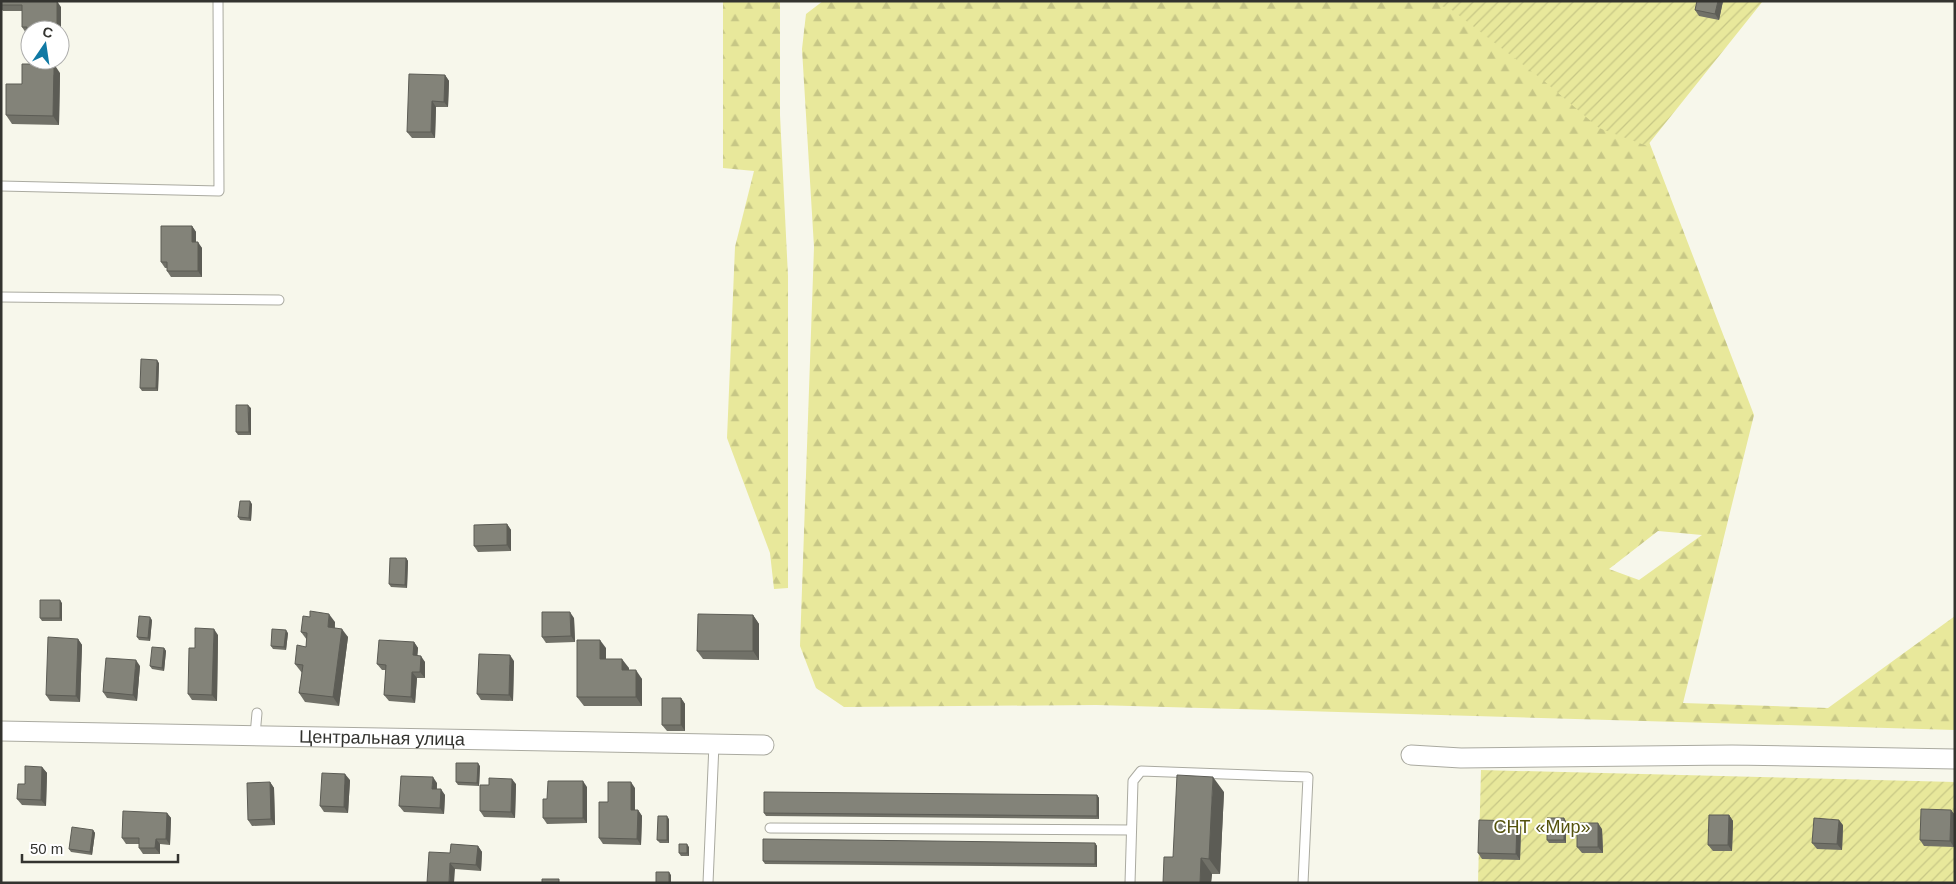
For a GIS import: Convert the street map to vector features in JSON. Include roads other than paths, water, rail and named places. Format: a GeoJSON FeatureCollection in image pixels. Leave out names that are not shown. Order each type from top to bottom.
{"type":"FeatureCollection","features":[{"type":"Feature","properties":{"kind":"street","name":"Центральная улица"},"geometry":{"type":"LineString","coordinates":[[1,731],[764,745]]}},
{"type":"Feature","properties":{"kind":"street"},"geometry":{"type":"LineString","coordinates":[[1411,755],[1460,758],[1732,755],[1955,759]]}},
{"type":"Feature","properties":{"kind":"lane"},"geometry":{"type":"LineString","coordinates":[[1,186],[219,191],[218,1]]}},
{"type":"Feature","properties":{"kind":"lane"},"geometry":{"type":"LineString","coordinates":[[1,297],[279,300]]}},
{"type":"Feature","properties":{"kind":"lane"},"geometry":{"type":"LineString","coordinates":[[256,735],[257,712]]}},
{"type":"Feature","properties":{"kind":"lane"},"geometry":{"type":"LineString","coordinates":[[708,883],[714,744]]}},
{"type":"Feature","properties":{"kind":"lane"},"geometry":{"type":"LineString","coordinates":[[1130,883],[1133,781],[1141,771],[1308,776],[1303,883]]}},
{"type":"Feature","properties":{"kind":"lane"},"geometry":{"type":"LineString","coordinates":[[770,828],[1131,830]]}},
{"type":"Feature","properties":{"kind":"park label","name":"СНТ «Мир»"},"geometry":{"type":"Point","coordinates":[1542,827]}}]}
